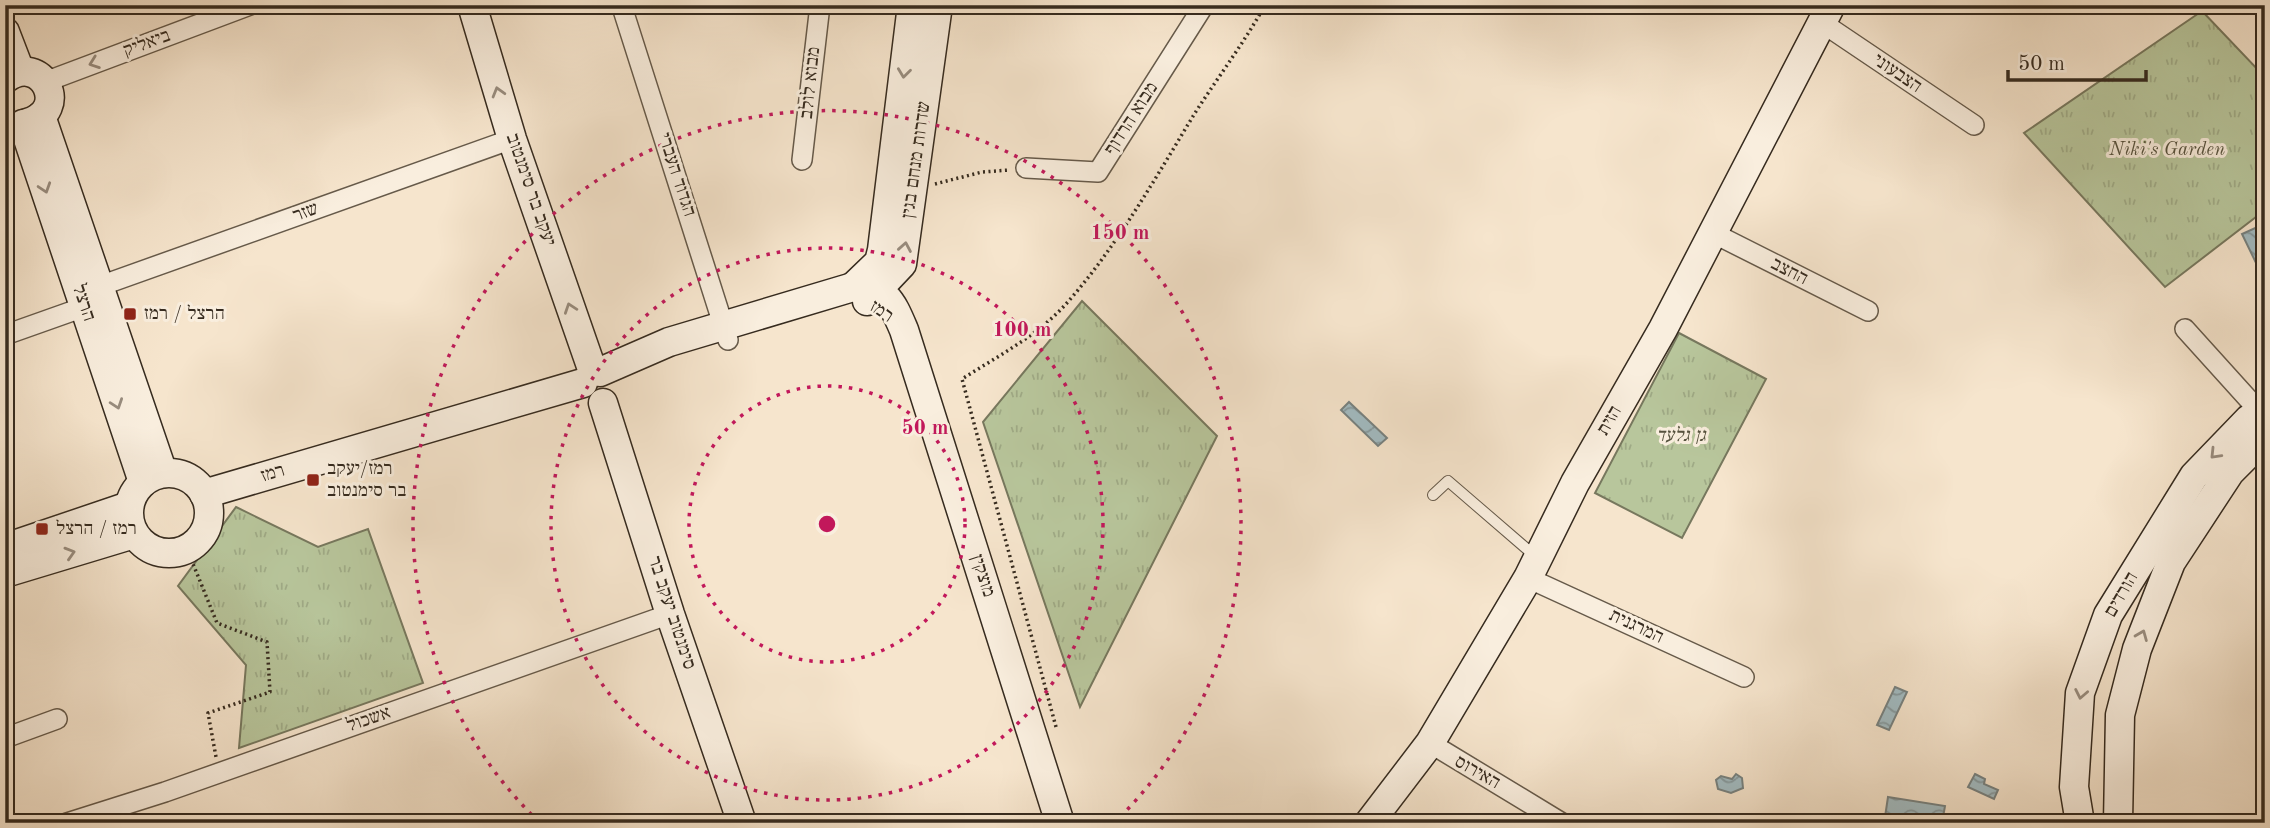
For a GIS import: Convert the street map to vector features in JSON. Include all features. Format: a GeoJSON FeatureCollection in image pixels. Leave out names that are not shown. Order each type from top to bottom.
{"type":"FeatureCollection","features":[{"type":"Feature","properties":{"kind":"street","name":"ביאליק"},"geometry":{"type":"LineString","coordinates":[[23,77],[250,5]]}},
{"type":"Feature","properties":{"kind":"street","name":"יעקב בר סימנטוב"},"geometry":{"type":"LineString","coordinates":[[472,5],[512,139],[599,383]]}},
{"type":"Feature","properties":{"kind":"street","name":"מבוא לולב"},"geometry":{"type":"LineString","coordinates":[[802,160],[820,5]]}},
{"type":"Feature","properties":{"kind":"street","name":"שדרות מנחם בגין"},"geometry":{"type":"LineString","coordinates":[[866,292],[882,250],[912,5]]}},
{"type":"Feature","properties":{"kind":"street","name":"שדרות מנחם בגין"},"geometry":{"type":"LineString","coordinates":[[866,292],[902,264],[938,5]]}},
{"type":"Feature","properties":{"kind":"street","name":"מבוא הרדוף"},"geometry":{"type":"LineString","coordinates":[[1026,169],[1098,172],[1204,5]]}},
{"type":"Feature","properties":{"kind":"street","name":"הגדוד העברי"},"geometry":{"type":"LineString","coordinates":[[623,10],[726,332]]}},
{"type":"Feature","properties":{"kind":"street","name":"הצבעוני"},"geometry":{"type":"LineString","coordinates":[[1826,14],[1974,125]]}},
{"type":"Feature","properties":{"kind":"street","name":"הזית"},"geometry":{"type":"LineString","coordinates":[[1369,823],[1430,743],[1533,568],[1575,483],[1663,329],[1826,14]]}},
{"type":"Feature","properties":{"kind":"street"},"geometry":{"type":"LineString","coordinates":[[5,32],[23,77],[50,96],[49,104],[23,119]]}},
{"type":"Feature","properties":{"kind":"street","name":"הרצל"},"geometry":{"type":"LineString","coordinates":[[23,119],[92,297],[153,477]]}},
{"type":"Feature","properties":{"kind":"street","name":"שזר"},"geometry":{"type":"LineString","coordinates":[[5,335],[92,297],[512,139]]}},
{"type":"Feature","properties":{"kind":"street","name":"החצב"},"geometry":{"type":"LineString","coordinates":[[1711,232],[1868,311]]}},
{"type":"Feature","properties":{"kind":"street","name":"רמז"},"geometry":{"type":"LineString","coordinates":[[204,494],[599,383],[682,355],[726,332],[794,318],[855,301],[866,292],[904,330]]}},
{"type":"Feature","properties":{"kind":"street"},"geometry":{"type":"LineString","coordinates":[[2185,329],[2263,419]]}},
{"type":"Feature","properties":{"kind":"street","name":"מוצקין"},"geometry":{"type":"LineString","coordinates":[[904,330],[1060,823]]}},
{"type":"Feature","properties":{"kind":"street","name":"סימנטוב יעקב בר"},"geometry":{"type":"LineString","coordinates":[[599,383],[670,614],[742,823]]}},
{"type":"Feature","properties":{"kind":"street","name":"הורדים"},"geometry":{"type":"LineString","coordinates":[[2080,823],[2074,787],[2080,693],[2108,615],[2194,476],[2249,419],[2263,419]]}},
{"type":"Feature","properties":{"kind":"street","name":"הורדים"},"geometry":{"type":"LineString","coordinates":[[2118,823],[2120,715],[2137,649],[2171,562],[2263,419]]}},
{"type":"Feature","properties":{"kind":"street"},"geometry":{"type":"LineString","coordinates":[[176,473],[197,485],[204,494],[209,519],[205,531],[197,541],[187,549],[175,553],[150,549],[132,520],[137,489],[153,477],[176,473]]}},
{"type":"Feature","properties":{"kind":"street"},"geometry":{"type":"LineString","coordinates":[[5,548],[132,520]]}},
{"type":"Feature","properties":{"kind":"street"},"geometry":{"type":"LineString","coordinates":[[5,573],[132,520]]}},
{"type":"Feature","properties":{"kind":"street","name":"המרגנית"},"geometry":{"type":"LineString","coordinates":[[1533,568],[1744,677]]}},
{"type":"Feature","properties":{"kind":"street","name":"אשכול"},"geometry":{"type":"LineString","coordinates":[[67,823],[219,773],[670,614]]}},
{"type":"Feature","properties":{"kind":"street"},"geometry":{"type":"LineString","coordinates":[[2092,658],[2132,669]]}},
{"type":"Feature","properties":{"kind":"street"},"geometry":{"type":"LineString","coordinates":[[5,738],[57,719]]}},
{"type":"Feature","properties":{"kind":"street","name":"האירוס"},"geometry":{"type":"LineString","coordinates":[[1430,743],[1562,823]]}},
{"type":"Feature","properties":{"kind":"lane"},"geometry":{"type":"LineString","coordinates":[[1433,495],[1448,481],[1533,568]]}},
{"type":"Feature","properties":{"kind":"path"},"geometry":{"type":"LineString","coordinates":[[1056,728],[962,379],[1035,332],[1066,304],[1136,209],[1214,82],[1243,44],[1265,5]]}},
{"type":"Feature","properties":{"kind":"path"},"geometry":{"type":"LineString","coordinates":[[914,185],[926,186],[982,172],[1026,169]]}},
{"type":"Feature","properties":{"kind":"path"},"geometry":{"type":"LineString","coordinates":[[187,549],[217,623],[267,642],[270,692],[208,713],[219,773]]}},
{"type":"Feature","properties":{"kind":"green space","name":"Niki's Garden"},"geometry":{"type":"Polygon","coordinates":[[[2202,11],[2265,80],[2265,162],[2260,166],[2265,210],[2165,287],[2024,133],[2202,11]]]}},
{"type":"Feature","properties":{"kind":"green space"},"geometry":{"type":"Polygon","coordinates":[[[1082,301],[1217,436],[1080,707],[983,422],[1082,301]]]}},
{"type":"Feature","properties":{"kind":"green space","name":"גן גלעד"},"geometry":{"type":"Polygon","coordinates":[[[1679,333],[1766,379],[1682,538],[1595,493],[1679,333]]]}},
{"type":"Feature","properties":{"kind":"green space"},"geometry":{"type":"Polygon","coordinates":[[[236,507],[318,547],[368,529],[423,683],[239,748],[246,665],[178,586],[236,507]]]}},
{"type":"Feature","properties":{"kind":"water"},"geometry":{"type":"Polygon","coordinates":[[[2264,224],[2265,264],[2258,267],[2242,234],[2264,224]]]}},
{"type":"Feature","properties":{"kind":"water"},"geometry":{"type":"Polygon","coordinates":[[[1349,402],[1387,438],[1378,446],[1341,410],[1349,402]]]}},
{"type":"Feature","properties":{"kind":"water"},"geometry":{"type":"Polygon","coordinates":[[[1895,687],[1907,692],[1889,730],[1877,725],[1895,687]]]}},
{"type":"Feature","properties":{"kind":"water"},"geometry":{"type":"Polygon","coordinates":[[[1736,774],[1742,778],[1743,788],[1731,793],[1718,789],[1716,780],[1721,776],[1732,779],[1736,774]]]}},
{"type":"Feature","properties":{"kind":"water"},"geometry":{"type":"Polygon","coordinates":[[[1975,774],[1985,779],[1984,784],[1998,790],[1994,799],[1968,787],[1975,774]]]}},
{"type":"Feature","properties":{"kind":"water"},"geometry":{"type":"Polygon","coordinates":[[[1888,797],[1945,806],[1942,823],[1885,817],[1888,797]]]}},
{"type":"Feature","properties":{"kind":"place","name":"הרצל / רמז"},"geometry":{"type":"Point","coordinates":[130,314]}},
{"type":"Feature","properties":{"kind":"place","name":"רמז/יעקב בר סימנטוב"},"geometry":{"type":"Point","coordinates":[313,480]}},
{"type":"Feature","properties":{"kind":"place","name":"רמז / הרצל"},"geometry":{"type":"Point","coordinates":[42,529]}}]}
